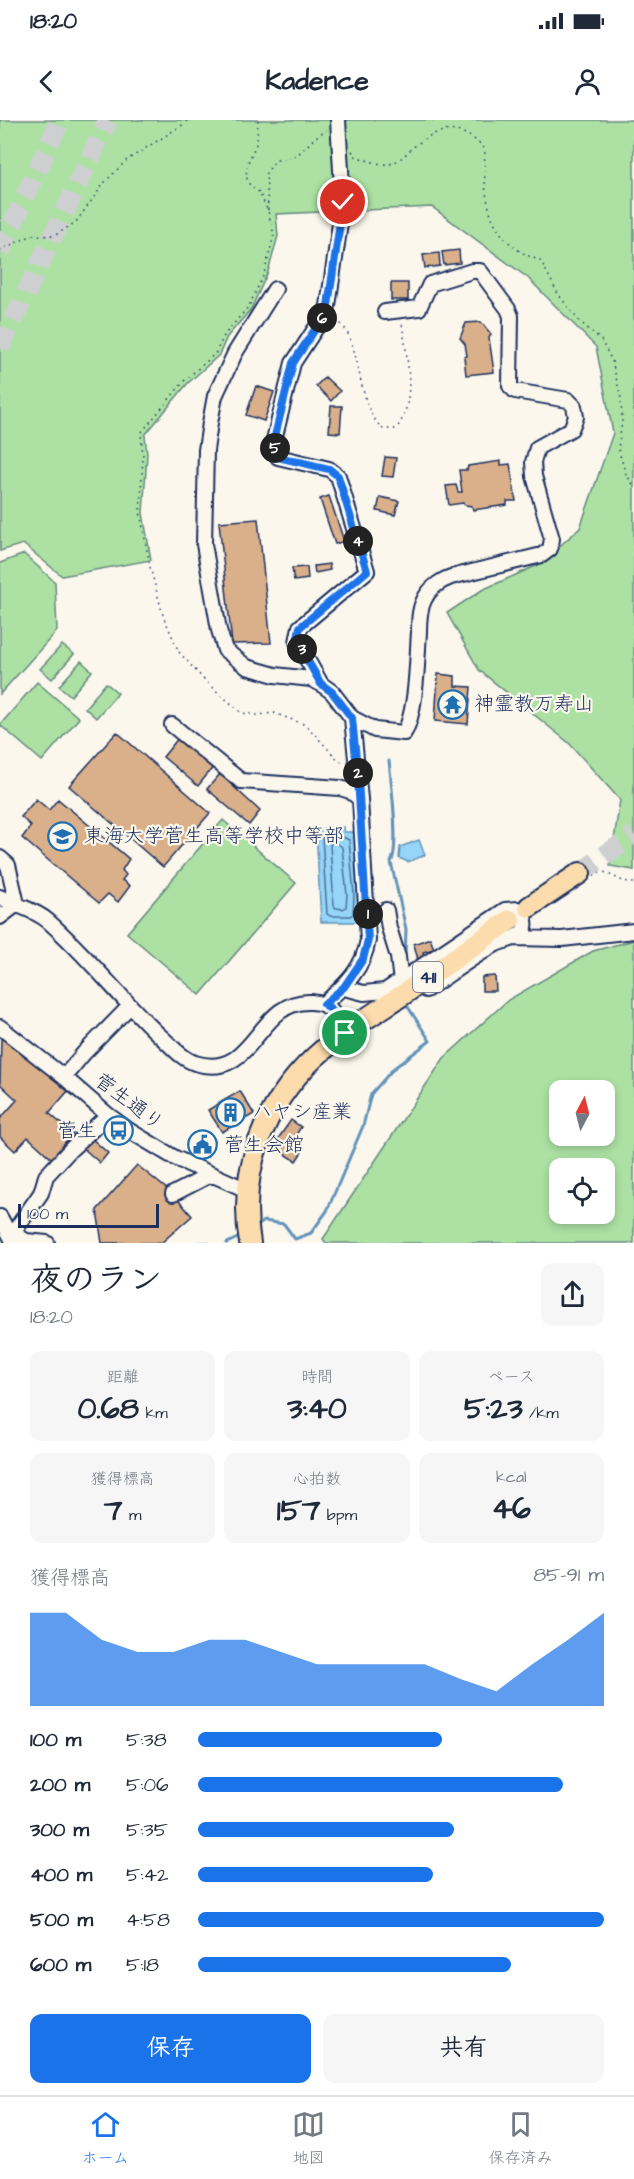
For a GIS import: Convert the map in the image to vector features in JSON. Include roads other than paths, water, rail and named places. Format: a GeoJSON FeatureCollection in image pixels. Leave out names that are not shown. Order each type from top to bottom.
{"type":"FeatureCollection","features":[{"type":"Feature","properties":{"kind":"highway"},"geometry":{"type":"LineString","coordinates":[[530,907],[580,873]]}},
{"type":"Feature","properties":{"kind":"highway","name":"411"},"geometry":{"type":"LineString","coordinates":[[250,1243],[247,1190],[253,1154],[274,1108],[315,1058],[400,990],[512,929]]}},
{"type":"Feature","properties":{"kind":"street"},"geometry":{"type":"LineString","coordinates":[[321,684],[297,642],[300,627],[367,571],[338,476],[329,469],[278,457],[273,444],[293,363],[325,314],[334,273],[343,202],[338,123]]}},
{"type":"Feature","properties":{"kind":"street"},"geometry":{"type":"LineString","coordinates":[[275,290],[235,353],[215,396],[206,450],[204,544],[219,630],[225,650],[247,667],[275,675],[311,679],[332,692],[352,718],[375,730],[405,733],[409,725],[415,686],[420,611],[424,599],[442,580],[542,555],[550,549],[552,539],[534,476],[533,462],[537,448],[571,429],[576,417],[574,406],[568,400],[515,391],[510,386],[511,316],[480,271],[472,271],[430,284],[419,308],[385,312]]}},
{"type":"Feature","properties":{"kind":"street"},"geometry":{"type":"LineString","coordinates":[[324,1004],[344,987],[363,959],[368,940],[360,799],[352,718]]}},
{"type":"Feature","properties":{"kind":"street"},"geometry":{"type":"LineString","coordinates":[[172,725],[241,780],[330,787],[350,791],[360,799]]}},
{"type":"Feature","properties":{"kind":"street"},"geometry":{"type":"LineString","coordinates":[[0,858],[8,865],[17,904]]}},
{"type":"Feature","properties":{"kind":"street"},"geometry":{"type":"LineString","coordinates":[[0,897],[35,911],[59,931],[129,1007],[194,1063],[212,1065],[229,1061],[248,1049],[264,1027],[285,1006],[304,1002],[324,1004],[331,1009],[345,1033]]}},
{"type":"Feature","properties":{"kind":"street"},"geometry":{"type":"LineString","coordinates":[[0,917],[17,904]]}},
{"type":"Feature","properties":{"kind":"street"},"geometry":{"type":"LineString","coordinates":[[344,987],[374,993],[400,990],[398,957],[386,910]]}},
{"type":"Feature","properties":{"kind":"street"},"geometry":{"type":"LineString","coordinates":[[512,929],[562,939],[634,931]]}},
{"type":"Feature","properties":{"kind":"street"},"geometry":{"type":"LineString","coordinates":[[64,1077],[129,1007]]}},
{"type":"Feature","properties":{"kind":"street","name":"菅生通り"},"geometry":{"type":"LineString","coordinates":[[0,1027],[130,1131],[175,1158],[247,1190]]}},
{"type":"Feature","properties":{"kind":"street"},"geometry":{"type":"LineString","coordinates":[[13,1238],[41,1193],[46,1176],[108,1115]]}},
{"type":"Feature","properties":{"kind":"street"},"geometry":{"type":"LineString","coordinates":[[172,1194],[210,1175]]}},
{"type":"Feature","properties":{"kind":"street"},"geometry":{"type":"LineString","coordinates":[[0,1217],[13,1238],[47,1243]]}},
{"type":"Feature","properties":{"kind":"water"},"geometry":{"type":"Polygon","coordinates":[[[343,827],[344,832],[355,832],[360,895],[358,922],[321,922],[316,829],[343,827]]]}},
{"type":"Feature","properties":{"kind":"water"},"geometry":{"type":"Polygon","coordinates":[[[419,840],[425,855],[408,862],[399,858],[400,847],[419,840]]]}},
{"type":"Feature","properties":{"kind":"waterway"},"geometry":{"type":"LineString","coordinates":[[389,761],[395,829],[394,854],[391,862],[406,929],[405,960]]}},
{"type":"Feature","properties":{"kind":"waterway"},"geometry":{"type":"LineString","coordinates":[[255,1228],[264,1221],[284,1224],[295,1239],[311,1233],[327,1211],[363,1126],[371,1094],[394,1068],[430,1041],[408,1007]]}},
{"type":"Feature","properties":{"kind":"waterway"},"geometry":{"type":"LineString","coordinates":[[227,1243],[242,1236]]}},
{"type":"Feature","properties":{"kind":"waterway"},"geometry":{"type":"LineString","coordinates":[[197,1243],[208,1243]]}},
{"type":"Feature","properties":{"kind":"tunnel"},"geometry":{"type":"LineString","coordinates":[[0,252],[60,120]]}},
{"type":"Feature","properties":{"kind":"tunnel"},"geometry":{"type":"LineString","coordinates":[[0,348],[108,120]]}},
{"type":"Feature","properties":{"kind":"tunnel"},"geometry":{"type":"LineString","coordinates":[[580,873],[634,835]]}},
{"type":"Feature","properties":{"kind":"place","name":"神霊教万寿山"},"geometry":{"type":"Point","coordinates":[453,704]}},
{"type":"Feature","properties":{"kind":"place","name":"東海大学菅生高等学校中等部"},"geometry":{"type":"Point","coordinates":[63,836]}},
{"type":"Feature","properties":{"kind":"place","name":"ハヤシ産業"},"geometry":{"type":"Point","coordinates":[231,1112]}},
{"type":"Feature","properties":{"kind":"place","name":"菅生"},"geometry":{"type":"Point","coordinates":[118,1131]}},
{"type":"Feature","properties":{"kind":"place","name":"菅生会館"},"geometry":{"type":"Point","coordinates":[203,1145]}}]}
